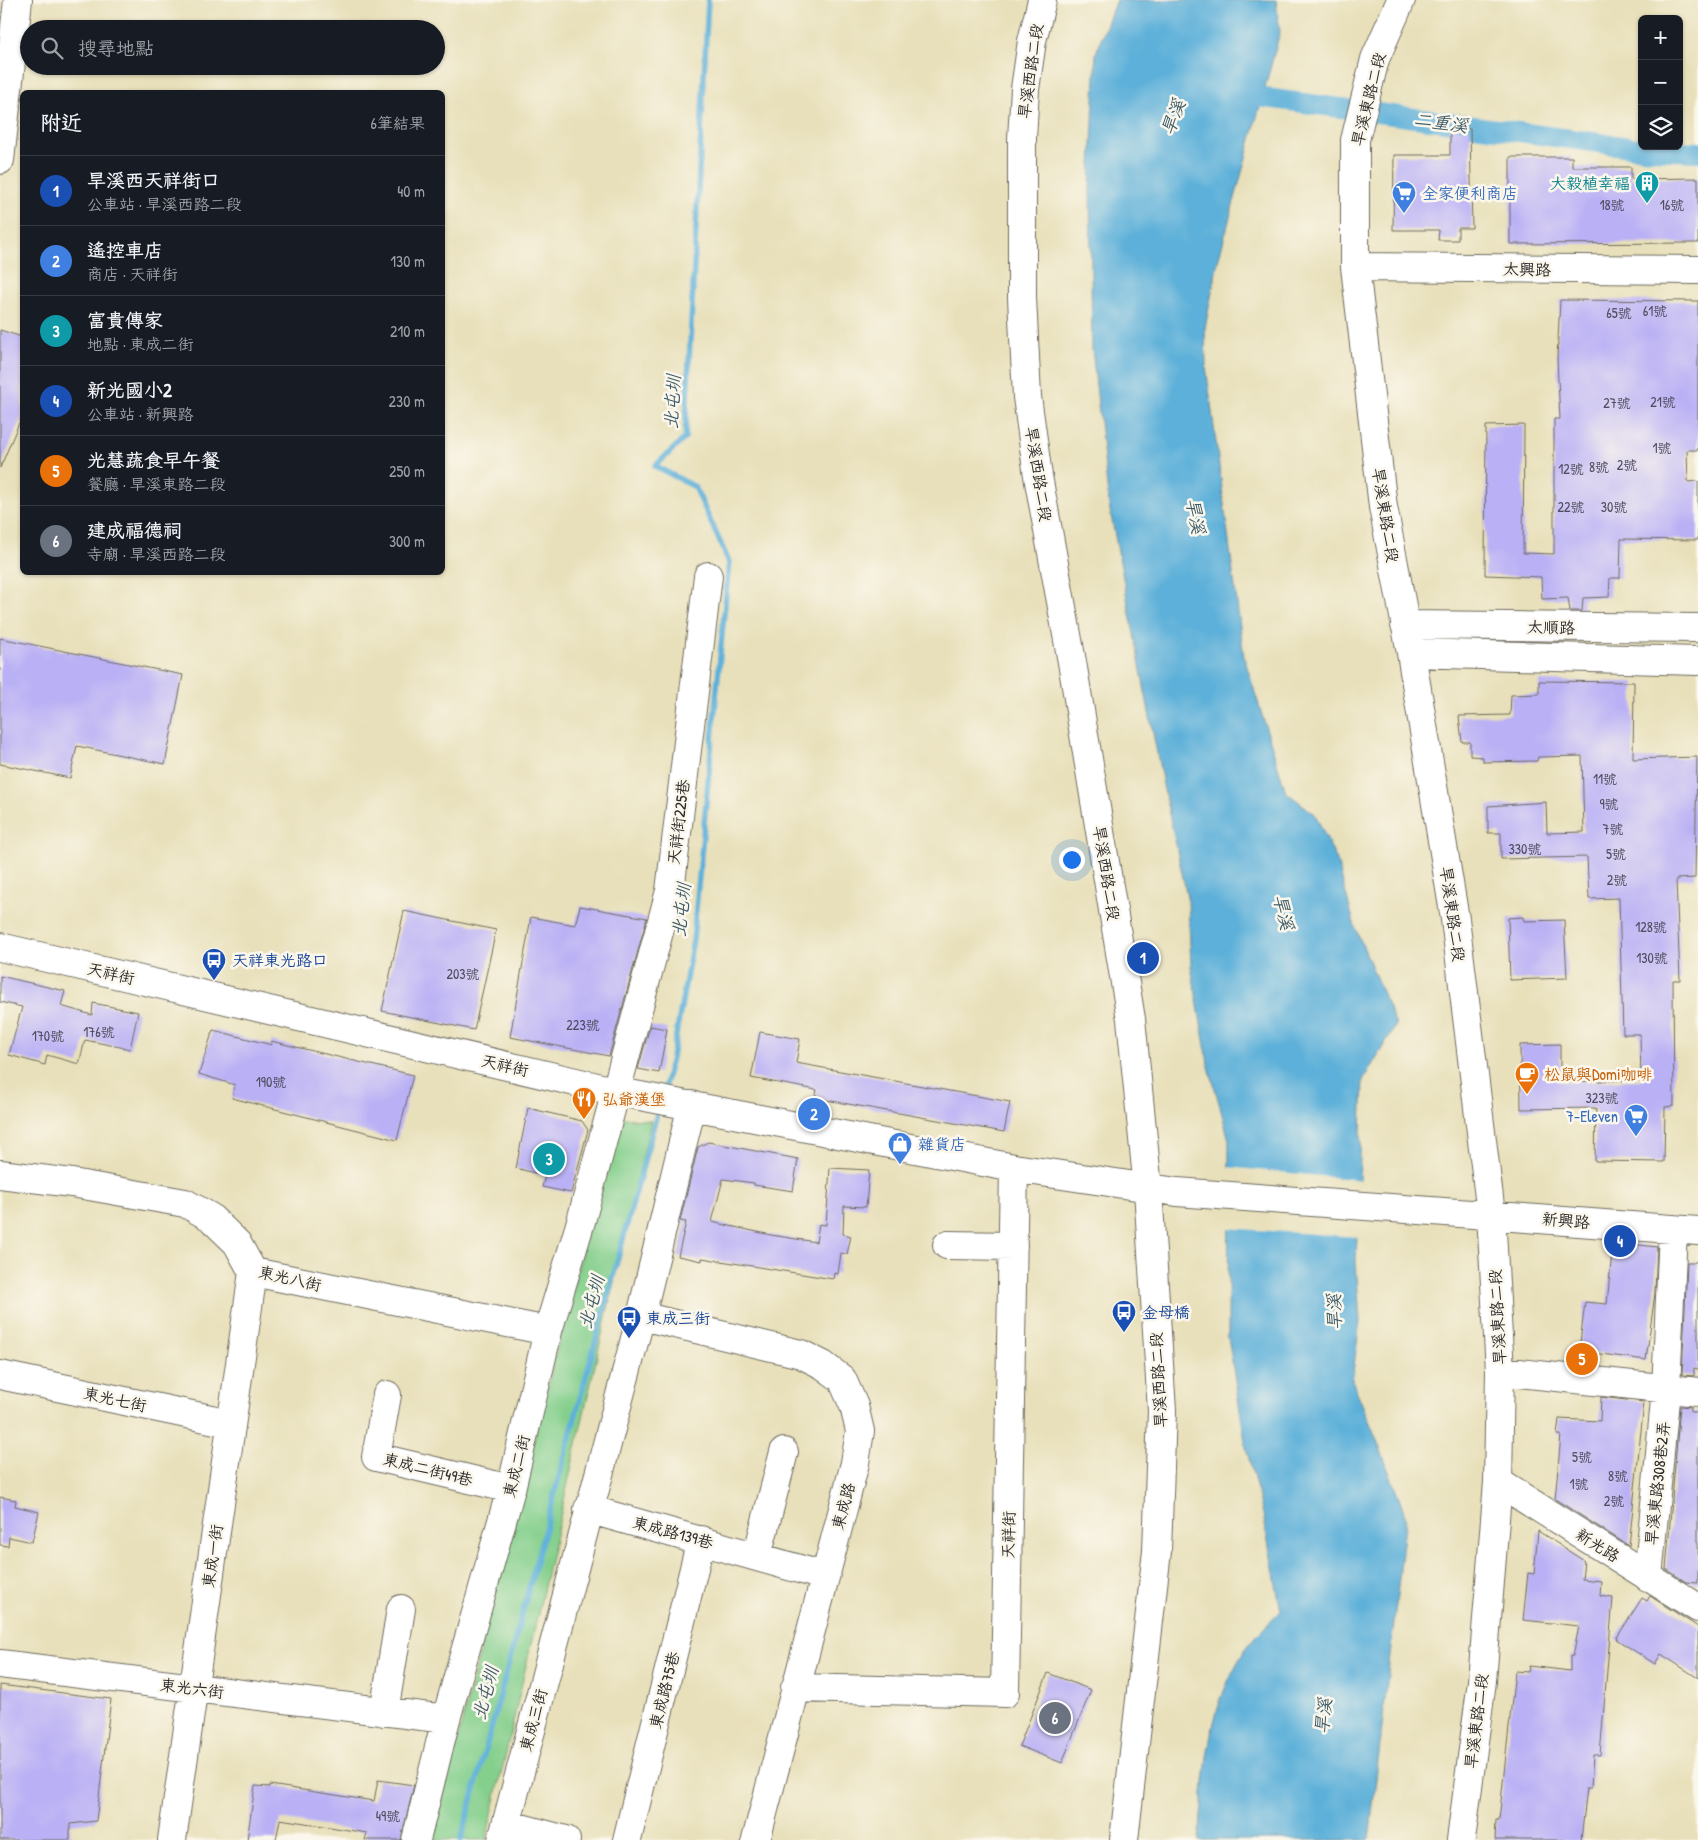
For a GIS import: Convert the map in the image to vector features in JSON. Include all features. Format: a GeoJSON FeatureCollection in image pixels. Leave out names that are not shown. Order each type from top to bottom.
{"type":"FeatureCollection","features":[{"type":"Feature","properties":{"kind":"street"},"geometry":{"type":"LineString","coordinates":[[0,160],[18,0]]}},
{"type":"Feature","properties":{"kind":"street","name":"旱溪西路二段"},"geometry":{"type":"LineString","coordinates":[[1042,0],[1032,41],[1025,90],[1022,138],[1022,298],[1027,398],[1038,476],[1073,671],[1131,1020],[1148,1189],[1162,1411],[1157,1551],[1124,1840]]}},
{"type":"Feature","properties":{"kind":"street","name":"旱溪東路二段"},"geometry":{"type":"LineString","coordinates":[[1401,0],[1375,59],[1355,140],[1355,267],[1383,507],[1411,653],[1455,918],[1491,1214],[1500,1371],[1498,1482],[1482,1681],[1461,1840]]}},
{"type":"Feature","properties":{"kind":"street","name":"太興路"},"geometry":{"type":"LineString","coordinates":[[1355,267],[1698,270]]}},
{"type":"Feature","properties":{"kind":"street","name":"天祥街225巷"},"geometry":{"type":"LineString","coordinates":[[614,1091],[670,891],[708,576]]}},
{"type":"Feature","properties":{"kind":"street","name":"太順路"},"geometry":{"type":"LineString","coordinates":[[1405,624],[1698,628]]}},
{"type":"Feature","properties":{"kind":"street","name":"太順路"},"geometry":{"type":"LineString","coordinates":[[1411,653],[1698,661]]}},
{"type":"Feature","properties":{"kind":"street","name":"天祥街"},"geometry":{"type":"LineString","coordinates":[[0,947],[614,1091],[1014,1168],[1177,1192],[1463,1213]]}},
{"type":"Feature","properties":{"kind":"street","name":"東成二街"},"geometry":{"type":"LineString","coordinates":[[416,1840],[446,1719],[511,1489],[548,1331],[581,1221],[614,1091]]}},
{"type":"Feature","properties":{"kind":"street","name":"東成三街"},"geometry":{"type":"LineString","coordinates":[[504,1832],[588,1509],[641,1316],[692,1106]]}},
{"type":"Feature","properties":{"kind":"street","name":"天祥街"},"geometry":{"type":"LineString","coordinates":[[795,1688],[1005,1693],[1014,1168]]}},
{"type":"Feature","properties":{"kind":"street","name":"東光八街"},"geometry":{"type":"LineString","coordinates":[[0,1174],[72,1183],[186,1203],[210,1217],[238,1243],[253,1272],[548,1331]]}},
{"type":"Feature","properties":{"kind":"street","name":"新興路"},"geometry":{"type":"LineString","coordinates":[[1463,1213],[1685,1230]]}},
{"type":"Feature","properties":{"kind":"street","name":"旱溪東路308巷2弄"},"geometry":{"type":"LineString","coordinates":[[1648,1577],[1666,1390],[1685,1230]]}},
{"type":"Feature","properties":{"kind":"street"},"geometry":{"type":"LineString","coordinates":[[947,1245],[1013,1246]]}},
{"type":"Feature","properties":{"kind":"street","name":"東成一街"},"geometry":{"type":"LineString","coordinates":[[172,1840],[253,1272]]}},
{"type":"Feature","properties":{"kind":"street","name":"東成路"},"geometry":{"type":"LineString","coordinates":[[641,1316],[801,1354],[822,1365],[842,1379],[854,1406],[860,1431],[855,1463],[756,1840]]}},
{"type":"Feature","properties":{"kind":"street"},"geometry":{"type":"LineString","coordinates":[[1500,1371],[1698,1392]]}},
{"type":"Feature","properties":{"kind":"street","name":"東光七街"},"geometry":{"type":"LineString","coordinates":[[0,1375],[230,1423]]}},
{"type":"Feature","properties":{"kind":"street","name":"東成二街49巷"},"geometry":{"type":"LineString","coordinates":[[386,1395],[376,1457],[511,1489]]}},
{"type":"Feature","properties":{"kind":"street"},"geometry":{"type":"LineString","coordinates":[[757,1556],[784,1452]]}},
{"type":"Feature","properties":{"kind":"street","name":"新光路"},"geometry":{"type":"LineString","coordinates":[[1498,1482],[1698,1608]]}},
{"type":"Feature","properties":{"kind":"street","name":"東成路139巷"},"geometry":{"type":"LineString","coordinates":[[588,1509],[824,1576]]}},
{"type":"Feature","properties":{"kind":"street","name":"東成路75巷"},"geometry":{"type":"LineString","coordinates":[[626,1840],[701,1540]]}},
{"type":"Feature","properties":{"kind":"street"},"geometry":{"type":"LineString","coordinates":[[384,1712],[401,1609]]}},
{"type":"Feature","properties":{"kind":"street","name":"東光六街"},"geometry":{"type":"LineString","coordinates":[[0,1664],[446,1719]]}},
{"type":"Feature","properties":{"kind":"street"},"geometry":{"type":"LineString","coordinates":[[504,1832],[566,1840]]}},
{"type":"Feature","properties":{"kind":"green space"},"geometry":{"type":"Polygon","coordinates":[[[616,1117],[651,1121],[486,1840],[432,1840],[616,1117]]]}},
{"type":"Feature","properties":{"kind":"water","name":"旱溪"},"geometry":{"type":"Polygon","coordinates":[[[1116,0],[1276,0],[1280,32],[1218,261],[1205,328],[1206,366],[1244,657],[1286,792],[1315,814],[1337,861],[1355,927],[1396,1025],[1363,1080],[1356,1262],[1360,1321],[1352,1380],[1406,1517],[1369,1840],[1199,1840],[1206,1766],[1215,1719],[1222,1696],[1245,1650],[1281,1611],[1263,1514],[1246,1447],[1228,1337],[1229,1140],[1208,1063],[1191,966],[1188,901],[1166,800],[1109,505],[1092,348],[1090,188],[1096,53],[1116,0]]]}},
{"type":"Feature","properties":{"kind":"pier"},"geometry":{"type":"Polygon","coordinates":[[[1226,1167],[1362,1180],[1359,1237],[1226,1228],[1226,1167]]]}},
{"type":"Feature","properties":{"kind":"building"},"geometry":{"type":"Polygon","coordinates":[[[1450,128],[1470,129],[1472,228],[1458,228],[1458,240],[1438,240],[1439,230],[1393,230],[1394,155],[1450,155],[1450,128]]]}},
{"type":"Feature","properties":{"kind":"building","name":"大毅植幸福"},"geometry":{"type":"Polygon","coordinates":[[[1510,157],[1572,157],[1572,167],[1631,167],[1631,179],[1698,178],[1698,243],[1510,244],[1510,157]]]}},
{"type":"Feature","properties":{"kind":"building"},"geometry":{"type":"Polygon","coordinates":[[[1560,300],[1698,301],[1698,450],[1687,450],[1688,482],[1698,481],[1698,540],[1621,539],[1620,578],[1610,578],[1609,597],[1583,598],[1582,611],[1570,611],[1568,598],[1542,599],[1541,577],[1485,575],[1486,426],[1524,425],[1523,553],[1554,554],[1554,419],[1560,419],[1557,359],[1560,300]]]}},
{"type":"Feature","properties":{"kind":"building"},"geometry":{"type":"Polygon","coordinates":[[[0,330],[20,336],[20,421],[0,468],[0,330]]]}},
{"type":"Feature","properties":{"kind":"building"},"geometry":{"type":"Polygon","coordinates":[[[0,638],[183,675],[165,764],[77,746],[70,778],[0,764],[0,638]]]}},
{"type":"Feature","properties":{"kind":"building"},"geometry":{"type":"Polygon","coordinates":[[[1539,681],[1634,682],[1633,759],[1697,757],[1695,878],[1676,879],[1680,980],[1673,980],[1674,1106],[1665,1107],[1664,1162],[1595,1161],[1596,1108],[1521,1109],[1520,1045],[1560,1044],[1560,1082],[1641,1080],[1640,1034],[1623,1034],[1619,898],[1589,899],[1587,857],[1501,859],[1501,833],[1488,833],[1488,806],[1546,802],[1547,833],[1584,832],[1582,756],[1538,757],[1537,761],[1483,762],[1483,757],[1470,756],[1470,742],[1462,742],[1459,716],[1510,715],[1511,695],[1539,694],[1539,681]]]}},
{"type":"Feature","properties":{"kind":"building"},"geometry":{"type":"Polygon","coordinates":[[[580,906],[647,918],[609,1056],[510,1037],[531,917],[575,925],[580,906]]]}},
{"type":"Feature","properties":{"kind":"building"},"geometry":{"type":"Polygon","coordinates":[[[404,911],[496,930],[474,1030],[382,1011],[404,911]]]}},
{"type":"Feature","properties":{"kind":"building"},"geometry":{"type":"Polygon","coordinates":[[[1523,917],[1524,921],[1564,920],[1567,978],[1510,980],[1508,918],[1523,917]]]}},
{"type":"Feature","properties":{"kind":"building"},"geometry":{"type":"Polygon","coordinates":[[[0,976],[65,991],[61,1006],[92,1015],[93,1003],[138,1012],[130,1049],[85,1040],[79,1064],[47,1055],[45,1065],[9,1055],[22,1007],[0,1002],[0,976]]]}},
{"type":"Feature","properties":{"kind":"building"},"geometry":{"type":"Polygon","coordinates":[[[650,1026],[667,1029],[659,1073],[638,1069],[650,1026]]]}},
{"type":"Feature","properties":{"kind":"building"},"geometry":{"type":"Polygon","coordinates":[[[213,1030],[272,1045],[271,1041],[413,1075],[397,1140],[232,1098],[235,1085],[199,1074],[213,1030]]]}},
{"type":"Feature","properties":{"kind":"building"},"geometry":{"type":"Polygon","coordinates":[[[760,1032],[800,1039],[796,1063],[1010,1102],[1004,1132],[815,1098],[817,1090],[751,1078],[760,1032]]]}},
{"type":"Feature","properties":{"kind":"building"},"geometry":{"type":"Polygon","coordinates":[[[528,1108],[582,1121],[588,1130],[571,1193],[542,1187],[545,1176],[516,1168],[528,1108]]]}},
{"type":"Feature","properties":{"kind":"building"},"geometry":{"type":"Polygon","coordinates":[[[708,1142],[798,1159],[793,1191],[723,1179],[712,1222],[771,1235],[816,1242],[819,1224],[826,1225],[830,1168],[869,1170],[866,1207],[844,1206],[843,1234],[851,1236],[847,1254],[841,1253],[838,1274],[834,1273],[833,1279],[702,1258],[702,1261],[678,1256],[686,1222],[680,1221],[698,1147],[708,1142]]]}},
{"type":"Feature","properties":{"kind":"building"},"geometry":{"type":"Polygon","coordinates":[[[1613,1242],[1657,1247],[1655,1293],[1646,1360],[1579,1351],[1585,1302],[1607,1304],[1613,1242]]]}},
{"type":"Feature","properties":{"kind":"building"},"geometry":{"type":"Polygon","coordinates":[[[1687,1262],[1698,1262],[1698,1370],[1694,1369],[1694,1376],[1682,1375],[1687,1262]]]}},
{"type":"Feature","properties":{"kind":"building"},"geometry":{"type":"Polygon","coordinates":[[[1601,1397],[1644,1402],[1629,1546],[1555,1499],[1561,1435],[1557,1435],[1559,1419],[1600,1421],[1601,1397]]]}},
{"type":"Feature","properties":{"kind":"building"},"geometry":{"type":"Polygon","coordinates":[[[1680,1406],[1691,1407],[1691,1412],[1698,1412],[1698,1583],[1686,1582],[1666,1569],[1680,1406]]]}},
{"type":"Feature","properties":{"kind":"building"},"geometry":{"type":"Polygon","coordinates":[[[0,1497],[16,1500],[15,1506],[39,1512],[32,1542],[9,1537],[8,1546],[0,1545],[0,1497]]]}},
{"type":"Feature","properties":{"kind":"building"},"geometry":{"type":"Polygon","coordinates":[[[1538,1531],[1584,1561],[1582,1579],[1601,1581],[1600,1596],[1613,1598],[1600,1755],[1593,1755],[1591,1788],[1587,1788],[1581,1840],[1495,1840],[1496,1820],[1499,1820],[1515,1671],[1528,1672],[1529,1666],[1570,1671],[1570,1656],[1573,1656],[1579,1626],[1523,1620],[1528,1573],[1534,1574],[1538,1531]]]}},
{"type":"Feature","properties":{"kind":"building"},"geometry":{"type":"Polygon","coordinates":[[[1650,1596],[1698,1627],[1698,1678],[1661,1654],[1655,1664],[1616,1639],[1642,1598],[1647,1601],[1650,1596]]]}},
{"type":"Feature","properties":{"kind":"building"},"geometry":{"type":"Polygon","coordinates":[[[1048,1673],[1091,1690],[1062,1763],[1019,1746],[1048,1673]]]}},
{"type":"Feature","properties":{"kind":"building"},"geometry":{"type":"Polygon","coordinates":[[[0,1685],[111,1699],[96,1821],[70,1824],[70,1840],[0,1840],[0,1685]]]}},
{"type":"Feature","properties":{"kind":"building"},"geometry":{"type":"Polygon","coordinates":[[[378,1780],[414,1785],[401,1840],[365,1840],[367,1833],[280,1819],[276,1840],[247,1840],[255,1786],[270,1787],[270,1785],[374,1801],[378,1780]]]}},
{"type":"Feature","properties":{"kind":"waterway","name":"北屯圳"},"geometry":{"type":"LineString","coordinates":[[663,1092],[672,1058],[693,940],[729,562],[695,487],[655,466],[685,438],[708,0]]}},
{"type":"Feature","properties":{"kind":"waterway","name":"二重溪"},"geometry":{"type":"LineString","coordinates":[[1236,94],[1652,150],[1698,152]]}},
{"type":"Feature","properties":{"kind":"waterway","name":"北屯圳"},"geometry":{"type":"LineString","coordinates":[[461,1840],[659,1106]]}},
{"type":"Feature","properties":{"kind":"place","name":"大毅植幸福"},"geometry":{"type":"Point","coordinates":[1647,204]}},
{"type":"Feature","properties":{"kind":"place","name":"全家便利商店"},"geometry":{"type":"Point","coordinates":[1404,214]}},
{"type":"Feature","properties":{"kind":"place","name":"旱溪西天祥街口"},"geometry":{"type":"Point","coordinates":[1143,958]}},
{"type":"Feature","properties":{"kind":"place","name":"天祥東光路口"},"geometry":{"type":"Point","coordinates":[214,981]}},
{"type":"Feature","properties":{"kind":"place","name":"松鼠與Domi咖啡"},"geometry":{"type":"Point","coordinates":[1527,1095]}},
{"type":"Feature","properties":{"kind":"place","name":"遙控車店"},"geometry":{"type":"Point","coordinates":[814,1114]}},
{"type":"Feature","properties":{"kind":"place","name":"弘爺漢堡"},"geometry":{"type":"Point","coordinates":[584,1120]}},
{"type":"Feature","properties":{"kind":"place","name":"7-Eleven"},"geometry":{"type":"Point","coordinates":[1636,1137]}},
{"type":"Feature","properties":{"kind":"place","name":"富貴傳家"},"geometry":{"type":"Point","coordinates":[549,1159]}},
{"type":"Feature","properties":{"kind":"place","name":"雜貨店"},"geometry":{"type":"Point","coordinates":[900,1165]}},
{"type":"Feature","properties":{"kind":"place","name":"新光國小2"},"geometry":{"type":"Point","coordinates":[1620,1241]}},
{"type":"Feature","properties":{"kind":"place","name":"金母橋"},"geometry":{"type":"Point","coordinates":[1124,1333]}},
{"type":"Feature","properties":{"kind":"place","name":"東成三街"},"geometry":{"type":"Point","coordinates":[629,1339]}},
{"type":"Feature","properties":{"kind":"place","name":"光慧蔬食早午餐"},"geometry":{"type":"Point","coordinates":[1582,1359]}},
{"type":"Feature","properties":{"kind":"place","name":"建成福德祠"},"geometry":{"type":"Point","coordinates":[1055,1718]}}]}
